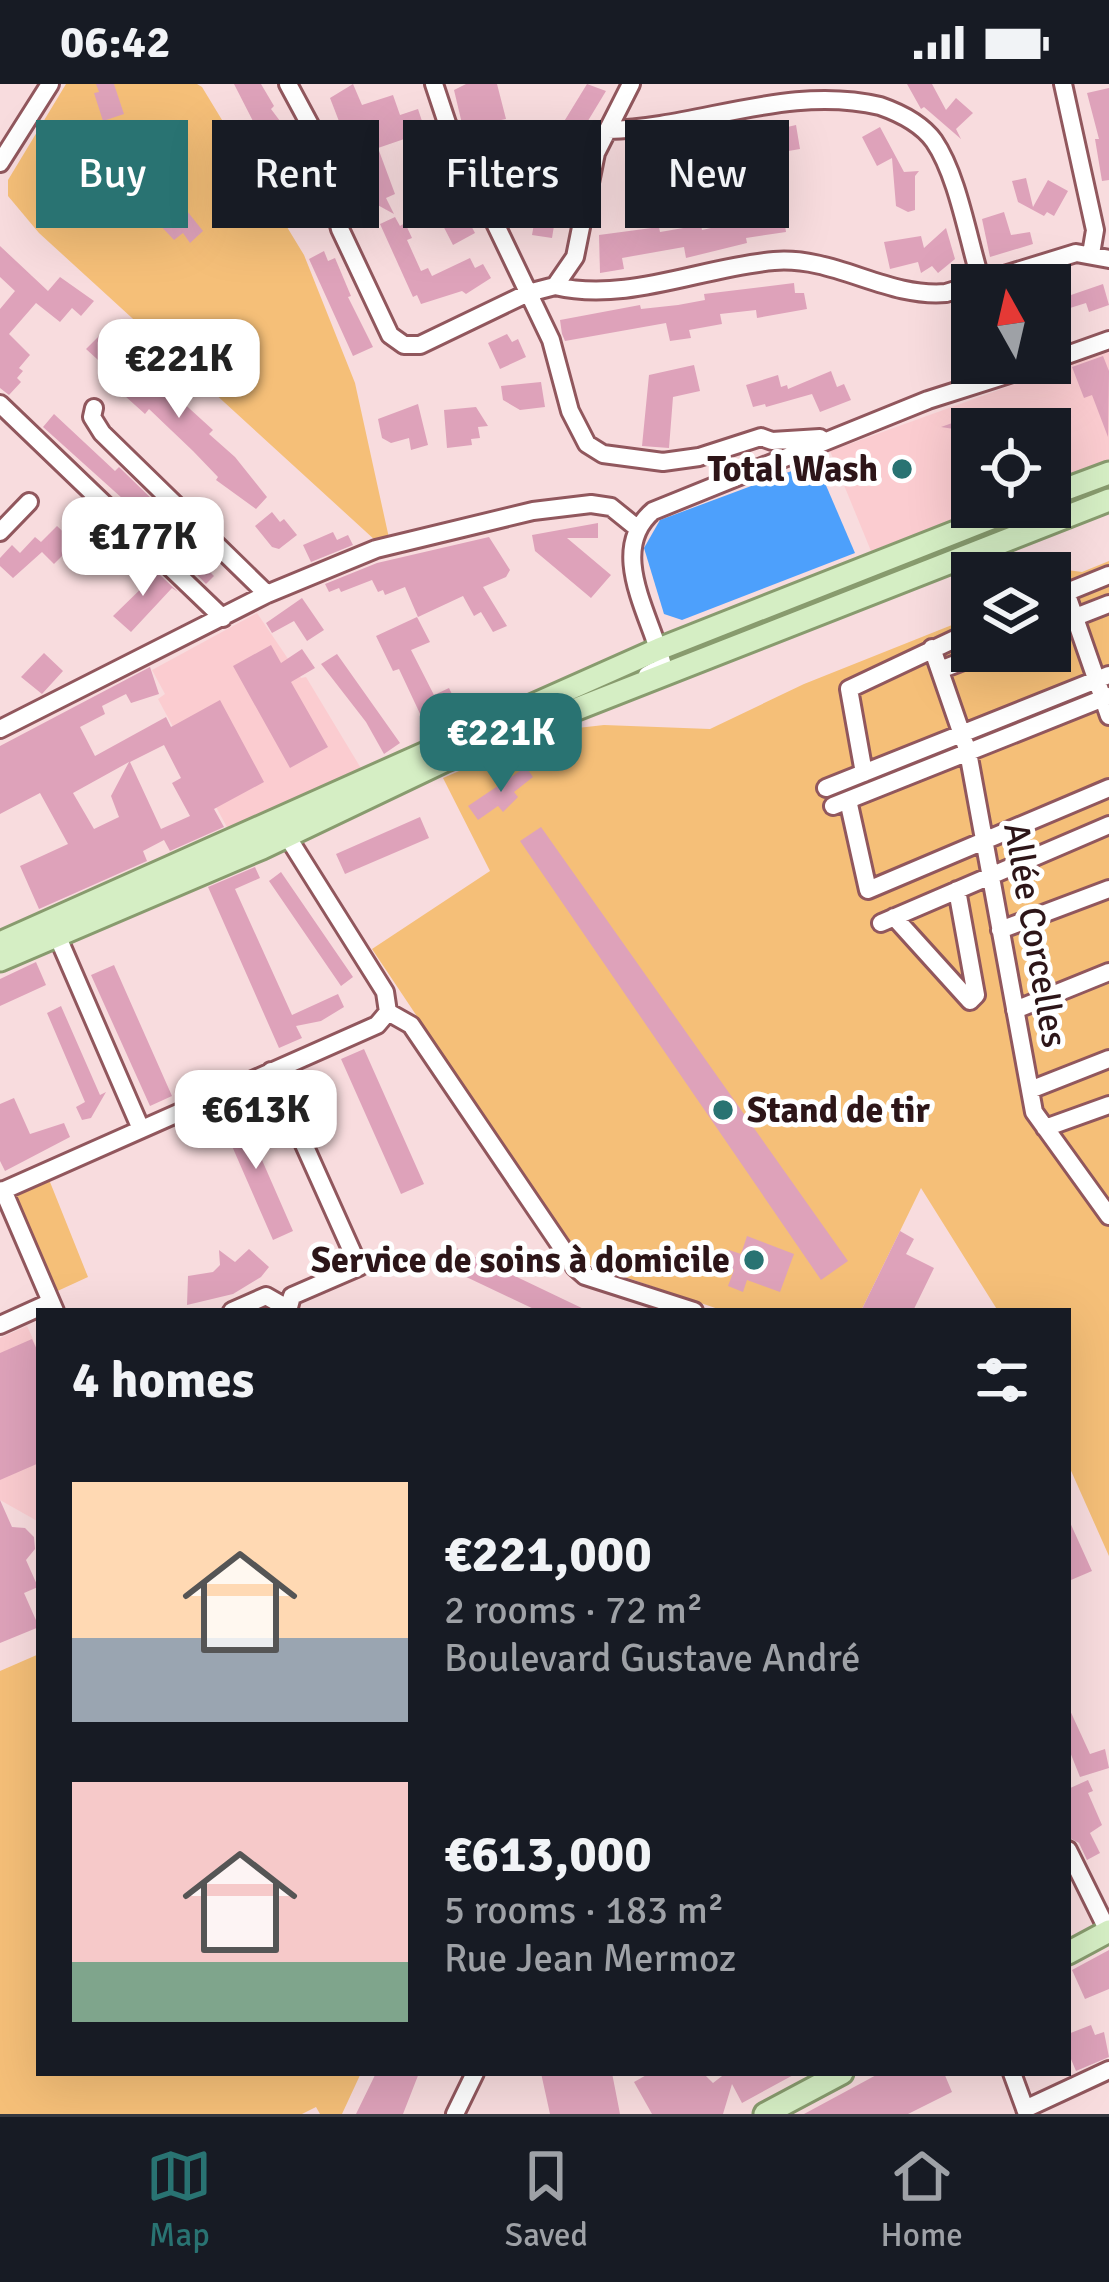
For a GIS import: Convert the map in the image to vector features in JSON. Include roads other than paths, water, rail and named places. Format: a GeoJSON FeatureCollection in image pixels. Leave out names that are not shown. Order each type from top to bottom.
{"type":"FeatureCollection","features":[{"type":"Feature","properties":{"kind":"main road"},"geometry":{"type":"LineString","coordinates":[[1071,487],[1109,472]]}},
{"type":"Feature","properties":{"kind":"main road"},"geometry":{"type":"LineString","coordinates":[[0,960],[53,927],[313,804],[1109,500]]}},
{"type":"Feature","properties":{"kind":"main road"},"geometry":{"type":"LineString","coordinates":[[0,943],[287,836],[430,759],[660,653],[967,528]]}},
{"type":"Feature","properties":{"kind":"main road"},"geometry":{"type":"LineString","coordinates":[[1071,1951],[1109,1931]]}},
{"type":"Feature","properties":{"kind":"main road"},"geometry":{"type":"LineString","coordinates":[[765,2114],[836,2076]]}},
{"type":"Feature","properties":{"kind":"street"},"geometry":{"type":"LineString","coordinates":[[0,163],[50,84]]}},
{"type":"Feature","properties":{"kind":"street"},"geometry":{"type":"LineString","coordinates":[[288,84],[316,136],[340,229],[390,335],[404,344],[420,345],[528,293],[555,286],[587,294],[774,261],[817,261],[908,292],[926,294],[951,288]]}},
{"type":"Feature","properties":{"kind":"street"},"geometry":{"type":"LineString","coordinates":[[434,84],[561,370],[578,431],[587,444],[603,454],[663,462],[699,458],[761,437],[772,441],[839,436]]}},
{"type":"Feature","properties":{"kind":"street"},"geometry":{"type":"LineString","coordinates":[[555,286],[574,257],[596,153],[631,84]]}},
{"type":"Feature","properties":{"kind":"street"},"geometry":{"type":"LineString","coordinates":[[1036,264],[1059,257],[1100,256],[1064,84]]}},
{"type":"Feature","properties":{"kind":"street"},"geometry":{"type":"LineString","coordinates":[[608,130],[638,129],[766,98],[802,95],[872,102],[896,111],[933,140],[945,163],[976,264]]}},
{"type":"Feature","properties":{"kind":"street"},"geometry":{"type":"LineString","coordinates":[[1071,353],[1109,340]]}},
{"type":"Feature","properties":{"kind":"street"},"geometry":{"type":"LineString","coordinates":[[598,698],[663,666],[632,565],[637,528],[653,511],[978,384]]}},
{"type":"Feature","properties":{"kind":"street"},"geometry":{"type":"LineString","coordinates":[[0,404],[223,618]]}},
{"type":"Feature","properties":{"kind":"street"},"geometry":{"type":"LineString","coordinates":[[94,408],[92,417],[103,433],[267,594]]}},
{"type":"Feature","properties":{"kind":"street"},"geometry":{"type":"LineString","coordinates":[[0,532],[29,502]]}},
{"type":"Feature","properties":{"kind":"street"},"geometry":{"type":"LineString","coordinates":[[0,729],[267,594],[376,549],[533,511],[591,503],[611,507],[637,528]]}},
{"type":"Feature","properties":{"kind":"street"},"geometry":{"type":"LineString","coordinates":[[1071,590],[1109,575]]}},
{"type":"Feature","properties":{"kind":"street"},"geometry":{"type":"LineString","coordinates":[[1071,618],[1109,604]]}},
{"type":"Feature","properties":{"kind":"street"},"geometry":{"type":"LineString","coordinates":[[1071,609],[1103,677],[1107,704],[841,803],[868,890],[1109,788]]}},
{"type":"Feature","properties":{"kind":"street"},"geometry":{"type":"LineString","coordinates":[[864,773],[849,689],[951,640]]}},
{"type":"Feature","properties":{"kind":"street","name":"Allée Corcelles"},"geometry":{"type":"LineString","coordinates":[[932,648],[968,752],[1034,1112],[1109,1216]]}},
{"type":"Feature","properties":{"kind":"street"},"geometry":{"type":"LineString","coordinates":[[940,670],[951,666]]}},
{"type":"Feature","properties":{"kind":"street"},"geometry":{"type":"LineString","coordinates":[[826,788],[1103,677]]}},
{"type":"Feature","properties":{"kind":"street"},"geometry":{"type":"LineString","coordinates":[[53,1306],[2,1191],[377,1025],[388,1012],[385,992],[287,836],[299,815],[313,804]]}},
{"type":"Feature","properties":{"kind":"street"},"geometry":{"type":"LineString","coordinates":[[957,890],[976,995],[970,1001],[887,920],[957,890],[990,876],[1109,825]]}},
{"type":"Feature","properties":{"kind":"street"},"geometry":{"type":"LineString","coordinates":[[1000,930],[1109,889]]}},
{"type":"Feature","properties":{"kind":"street"},"geometry":{"type":"LineString","coordinates":[[53,927],[141,1129]]}},
{"type":"Feature","properties":{"kind":"street"},"geometry":{"type":"LineString","coordinates":[[1015,1010],[1109,972]]}},
{"type":"Feature","properties":{"kind":"street"},"geometry":{"type":"LineString","coordinates":[[388,1012],[410,1025],[575,1267],[585,1276],[685,1308]]}},
{"type":"Feature","properties":{"kind":"street"},"geometry":{"type":"LineString","coordinates":[[1030,1090],[1109,1059]]}},
{"type":"Feature","properties":{"kind":"street"},"geometry":{"type":"LineString","coordinates":[[271,1071],[359,1267],[292,1296],[287,1308]]}},
{"type":"Feature","properties":{"kind":"street"},"geometry":{"type":"LineString","coordinates":[[1046,1128],[1109,1105]]}},
{"type":"Feature","properties":{"kind":"street"},"geometry":{"type":"LineString","coordinates":[[239,1308],[266,1296],[285,1308]]}},
{"type":"Feature","properties":{"kind":"street"},"geometry":{"type":"LineString","coordinates":[[0,1325],[36,1312]]}},
{"type":"Feature","properties":{"kind":"street"},"geometry":{"type":"LineString","coordinates":[[1071,1856],[1109,1931]]}},
{"type":"Feature","properties":{"kind":"street"},"geometry":{"type":"LineString","coordinates":[[1013,2076],[1026,2111],[1109,2069]]}},
{"type":"Feature","properties":{"kind":"street"},"geometry":{"type":"LineString","coordinates":[[455,2114],[474,2076]]}},
{"type":"Feature","properties":{"kind":"water"},"geometry":{"type":"Polygon","coordinates":[[[816,462],[855,553],[682,620],[664,614],[644,548],[660,520],[816,462]]]}},
{"type":"Feature","properties":{"kind":"place","name":"Total Wash"},"geometry":{"type":"Point","coordinates":[902,469]}},
{"type":"Feature","properties":{"kind":"place","name":"Stand de tir"},"geometry":{"type":"Point","coordinates":[723,1110]}},
{"type":"Feature","properties":{"kind":"place","name":"Service de soins à domicile"},"geometry":{"type":"Point","coordinates":[754,1260]}}]}
